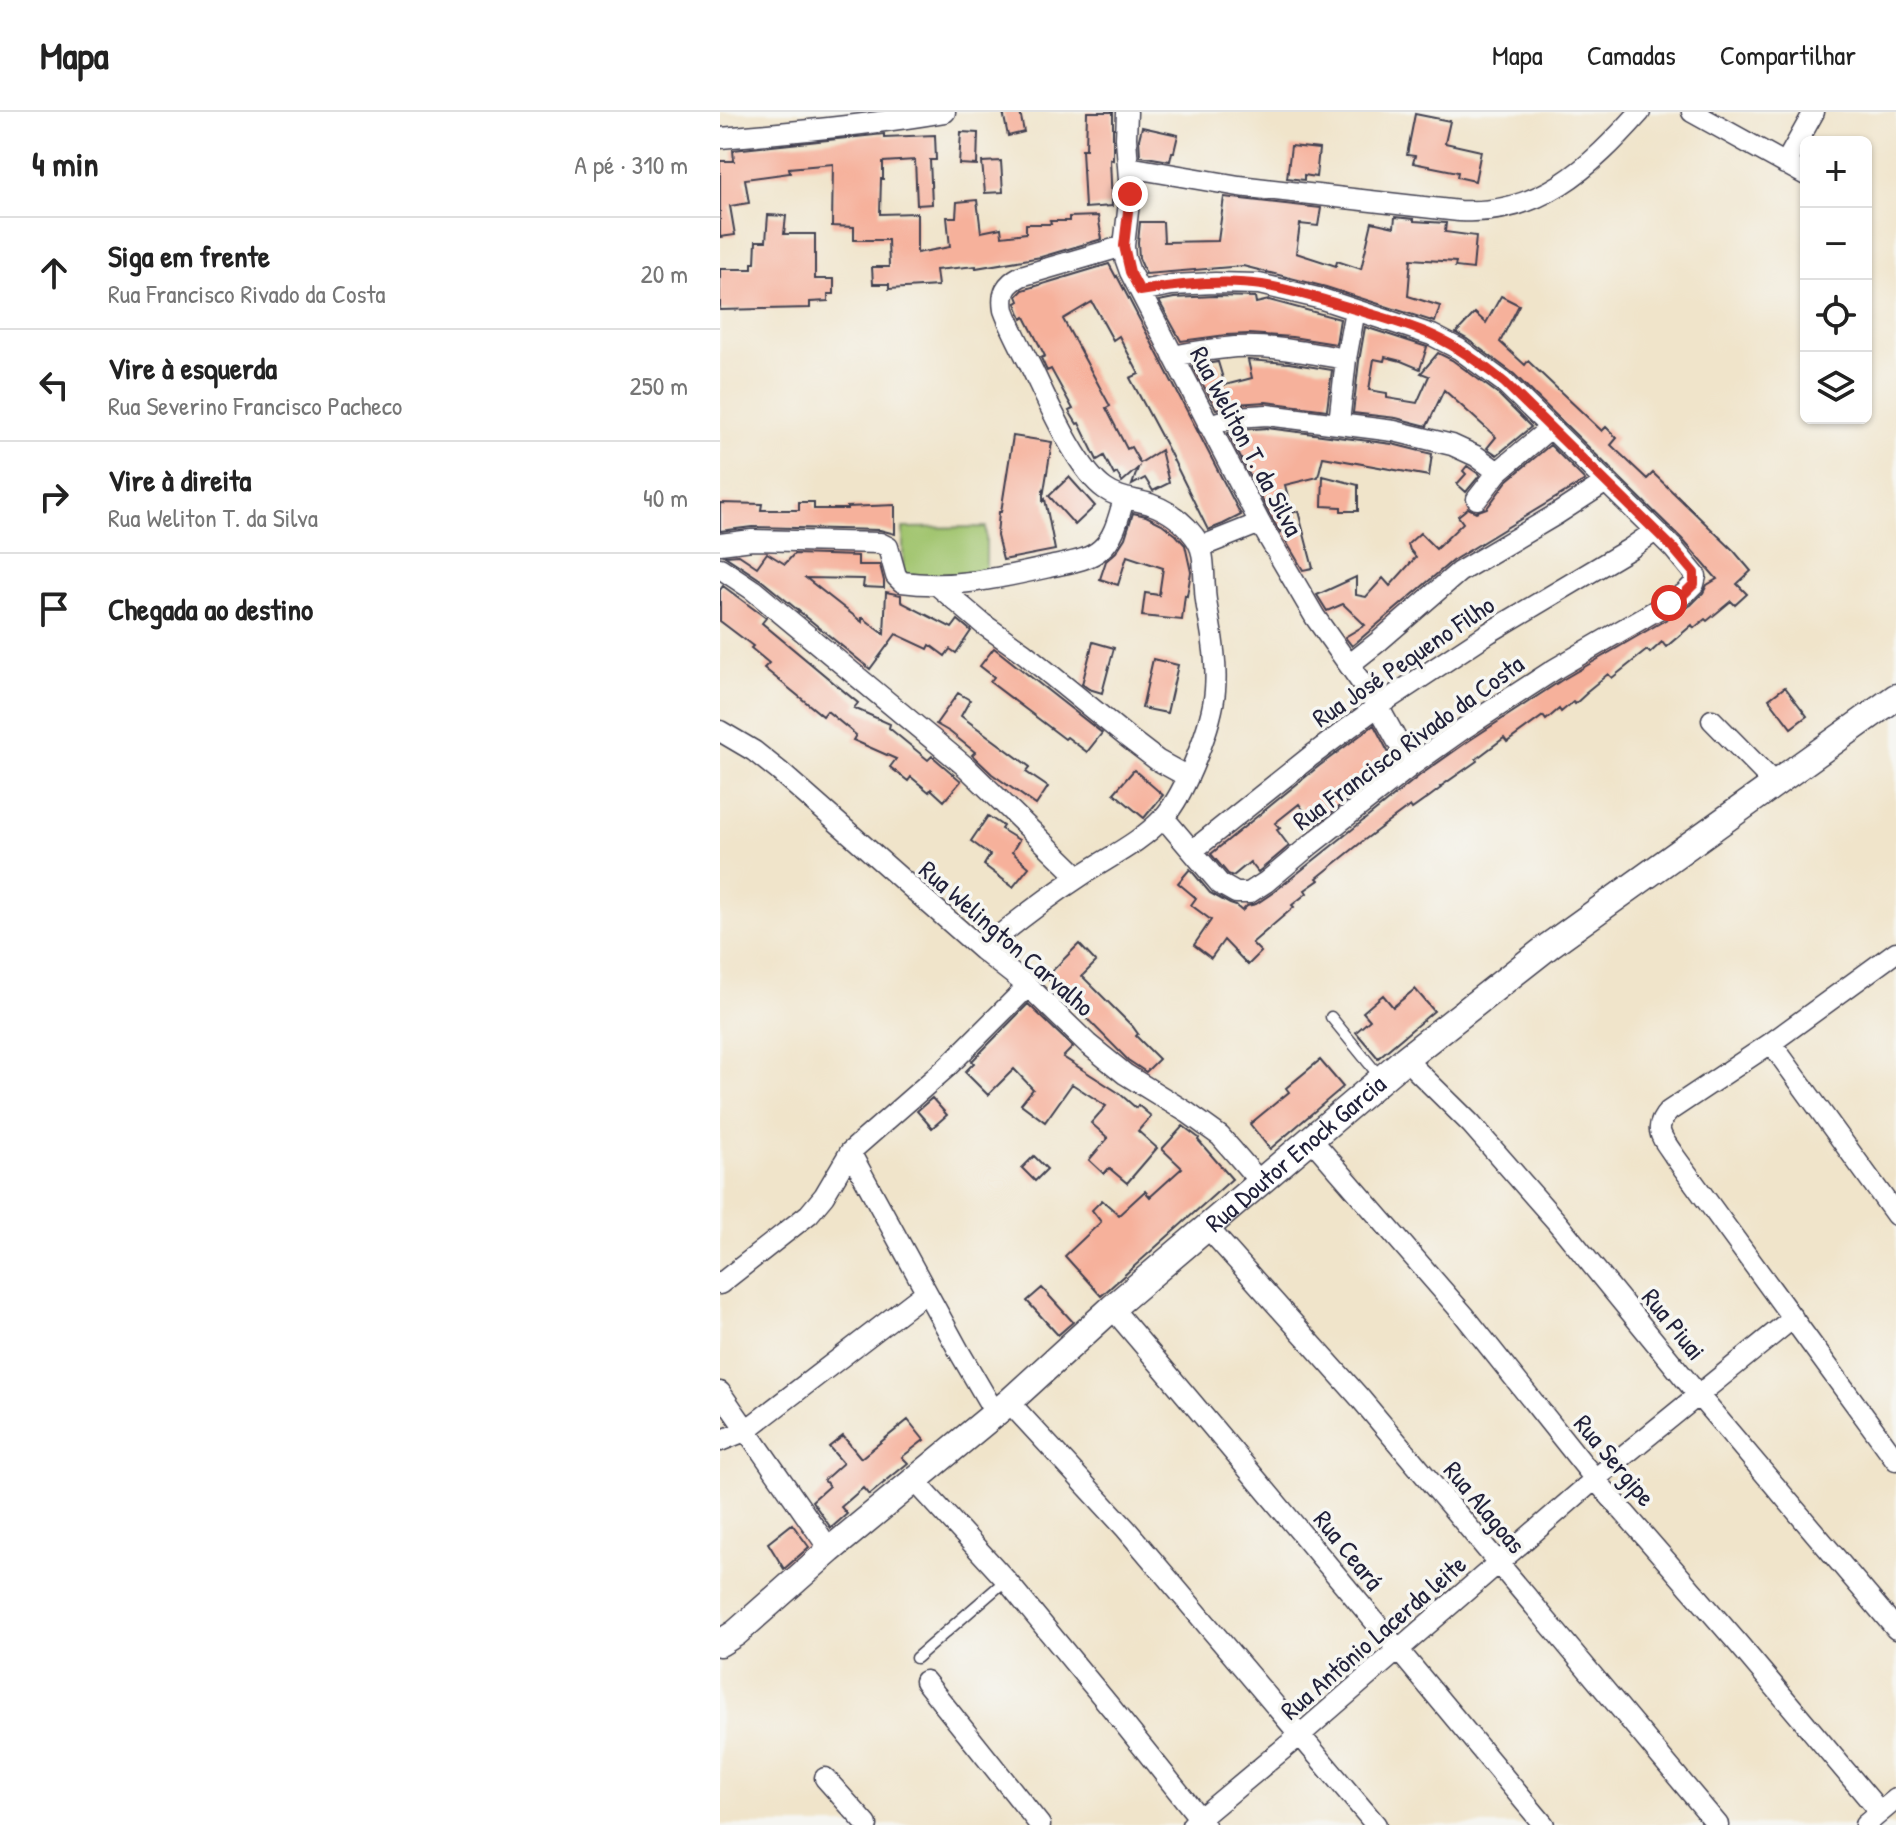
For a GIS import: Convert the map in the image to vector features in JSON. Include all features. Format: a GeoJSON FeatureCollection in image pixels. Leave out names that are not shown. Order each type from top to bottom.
{"type":"FeatureCollection","features":[{"type":"Feature","properties":{"kind":"street"},"geometry":{"type":"LineString","coordinates":[[720,138],[894,121],[945,112]]}},
{"type":"Feature","properties":{"kind":"street","name":"Rua Weliton T. da Silva"},"geometry":{"type":"LineString","coordinates":[[1127,112],[1130,209],[1124,246],[1130,272],[1260,523],[1315,617],[1378,706],[1411,766]]}},
{"type":"Feature","properties":{"kind":"street"},"geometry":{"type":"LineString","coordinates":[[1128,167],[1239,186],[1459,211],[1494,211],[1531,200],[1572,177],[1603,153],[1640,112]]}},
{"type":"Feature","properties":{"kind":"street"},"geometry":{"type":"LineString","coordinates":[[1692,112],[1800,172]]}},
{"type":"Feature","properties":{"kind":"street"},"geometry":{"type":"LineString","coordinates":[[1785,164],[1814,112]]}},
{"type":"Feature","properties":{"kind":"street"},"geometry":{"type":"LineString","coordinates":[[982,950],[1030,911],[1164,818],[1188,777],[1208,721],[1216,685],[1215,649],[1204,586],[1203,557],[1196,537],[1166,511],[1124,499],[1097,482],[1073,450],[1003,305],[1006,289],[1021,276],[1124,246]]}},
{"type":"Feature","properties":{"kind":"street"},"geometry":{"type":"LineString","coordinates":[[1140,291],[1187,284],[1259,284],[1295,291],[1432,335],[1459,349],[1505,383],[1655,531]]}},
{"type":"Feature","properties":{"kind":"street"},"geometry":{"type":"LineString","coordinates":[[1339,423],[1355,310]]}},
{"type":"Feature","properties":{"kind":"street"},"geometry":{"type":"LineString","coordinates":[[1173,356],[1204,350],[1253,347],[1346,359]]}},
{"type":"Feature","properties":{"kind":"street"},"geometry":{"type":"LineString","coordinates":[[1208,425],[1252,415],[1339,423],[1452,445],[1476,456],[1498,472]]}},
{"type":"Feature","properties":{"kind":"street"},"geometry":{"type":"LineString","coordinates":[[1477,499],[1498,472],[1550,428]]}},
{"type":"Feature","properties":{"kind":"street"},"geometry":{"type":"LineString","coordinates":[[1349,665],[1459,572],[1606,482]]}},
{"type":"Feature","properties":{"kind":"street"},"geometry":{"type":"LineString","coordinates":[[720,544],[752,540],[883,543],[889,549],[895,574],[900,581],[937,585],[993,579],[1088,557],[1099,551],[1109,538],[1124,499]]}},
{"type":"Feature","properties":{"kind":"street"},"geometry":{"type":"LineString","coordinates":[[1200,547],[1260,523]]}},
{"type":"Feature","properties":{"kind":"street","name":"Rua Francisco Rivado da Costa"},"geometry":{"type":"LineString","coordinates":[[1164,818],[1212,875],[1231,892],[1249,893],[1411,766],[1507,699],[1684,594],[1695,582],[1694,573],[1655,531]]}},
{"type":"Feature","properties":{"kind":"street","name":"Rua José Pequeno Filho"},"geometry":{"type":"LineString","coordinates":[[1192,851],[1378,706],[1501,625],[1655,531]]}},
{"type":"Feature","properties":{"kind":"street"},"geometry":{"type":"LineString","coordinates":[[720,568],[776,609],[966,767],[1079,877]]}},
{"type":"Feature","properties":{"kind":"street"},"geometry":{"type":"LineString","coordinates":[[937,585],[1157,760],[1188,777]]}},
{"type":"Feature","properties":{"kind":"street","name":"Rua Doutor Enock Garcia"},"geometry":{"type":"LineString","coordinates":[[720,1643],[736,1633],[830,1550],[1002,1408],[1112,1308],[1405,1059],[1550,945],[1896,697]]}},
{"type":"Feature","properties":{"kind":"street"},"geometry":{"type":"LineString","coordinates":[[1712,720],[1776,785]]}},
{"type":"Feature","properties":{"kind":"street","name":"Rua Welington Carvalho"},"geometry":{"type":"LineString","coordinates":[[720,731],[754,751],[779,771],[1125,1074],[1220,1136],[1260,1182]]}},
{"type":"Feature","properties":{"kind":"street"},"geometry":{"type":"LineString","coordinates":[[1893,962],[1669,1111],[1659,1125],[1661,1135],[1675,1157],[1896,1460]]}},
{"type":"Feature","properties":{"kind":"street"},"geometry":{"type":"LineString","coordinates":[[720,1284],[809,1214],[824,1196],[850,1152],[946,1068],[1028,986]]}},
{"type":"Feature","properties":{"kind":"street"},"geometry":{"type":"LineString","coordinates":[[1771,1043],[1896,1215]]}},
{"type":"Feature","properties":{"kind":"street","name":"Rua Piuai"},"geometry":{"type":"LineString","coordinates":[[1405,1059],[1471,1124],[1556,1221],[1896,1629]]}},
{"type":"Feature","properties":{"kind":"street","name":"Rua Sergipe"},"geometry":{"type":"LineString","coordinates":[[1312,1140],[1464,1315],[1595,1479],[1880,1812]]}},
{"type":"Feature","properties":{"kind":"street"},"geometry":{"type":"LineString","coordinates":[[850,1152],[926,1292],[1002,1408],[1126,1529],[1376,1825]]}},
{"type":"Feature","properties":{"kind":"street","name":"Rua Alagoas"},"geometry":{"type":"LineString","coordinates":[[1208,1228],[1360,1398],[1718,1825]]}},
{"type":"Feature","properties":{"kind":"street"},"geometry":{"type":"LineString","coordinates":[[720,1441],[745,1431],[926,1292]]}},
{"type":"Feature","properties":{"kind":"street","name":"Rua Ceará"},"geometry":{"type":"LineString","coordinates":[[1112,1308],[1544,1825]]}},
{"type":"Feature","properties":{"kind":"street","name":"Rua Antônio Lacerda leite"},"geometry":{"type":"LineString","coordinates":[[1199,1823],[1595,1479],[1793,1318]]}},
{"type":"Feature","properties":{"kind":"street"},"geometry":{"type":"LineString","coordinates":[[720,1392],[830,1550]]}},
{"type":"Feature","properties":{"kind":"street"},"geometry":{"type":"LineString","coordinates":[[915,1481],[1006,1580],[1113,1710],[1199,1823]]}},
{"type":"Feature","properties":{"kind":"street"},"geometry":{"type":"LineString","coordinates":[[925,1681],[1040,1825]]}},
{"type":"Feature","properties":{"kind":"street"},"geometry":{"type":"LineString","coordinates":[[825,1778],[867,1825]]}},
{"type":"Feature","properties":{"kind":"lane"},"geometry":{"type":"LineString","coordinates":[[1331,1017],[1381,1079]]}},
{"type":"Feature","properties":{"kind":"lane"},"geometry":{"type":"LineString","coordinates":[[916,1658],[1006,1580]]}},
{"type":"Feature","properties":{"kind":"green space"},"geometry":{"type":"Polygon","coordinates":[[[986,527],[986,579],[903,579],[903,528],[986,527]]]}},
{"type":"Feature","properties":{"kind":"building"},"geometry":{"type":"Polygon","coordinates":[[[1003,112],[1020,112],[1024,132],[1008,136],[1003,112]]]}},
{"type":"Feature","properties":{"kind":"building"},"geometry":{"type":"Polygon","coordinates":[[[1087,112],[1113,112],[1113,160],[1110,159],[1112,206],[1085,208],[1082,149],[1086,149],[1087,112]]]}},
{"type":"Feature","properties":{"kind":"building"},"geometry":{"type":"Polygon","coordinates":[[[1415,114],[1450,121],[1445,143],[1481,151],[1475,181],[1457,177],[1458,172],[1413,163],[1415,156],[1407,155],[1415,114]]]}},
{"type":"Feature","properties":{"kind":"building"},"geometry":{"type":"Polygon","coordinates":[[[1142,127],[1178,135],[1170,161],[1140,156],[1142,127]]]}},
{"type":"Feature","properties":{"kind":"building"},"geometry":{"type":"Polygon","coordinates":[[[961,132],[978,133],[977,165],[959,164],[961,132]]]}},
{"type":"Feature","properties":{"kind":"building"},"geometry":{"type":"Polygon","coordinates":[[[884,134],[884,137],[935,135],[936,160],[930,160],[932,204],[917,205],[915,160],[883,162],[880,214],[917,213],[917,253],[950,247],[947,217],[956,217],[957,202],[977,200],[981,232],[1001,228],[1002,236],[1026,233],[1026,224],[1051,224],[1050,221],[1069,221],[1069,217],[1098,216],[1102,239],[1041,257],[976,268],[936,270],[938,286],[889,289],[889,284],[873,284],[872,267],[889,267],[888,240],[854,240],[854,227],[832,226],[833,164],[789,168],[790,173],[745,179],[749,203],[730,206],[735,235],[720,237],[720,161],[734,161],[733,150],[884,134]]]}},
{"type":"Feature","properties":{"kind":"building"},"geometry":{"type":"Polygon","coordinates":[[[1291,146],[1319,149],[1316,177],[1304,175],[1304,180],[1287,178],[1291,146]]]}},
{"type":"Feature","properties":{"kind":"building"},"geometry":{"type":"Polygon","coordinates":[[[1001,161],[1003,192],[985,193],[982,162],[1001,161]]]}},
{"type":"Feature","properties":{"kind":"building"},"geometry":{"type":"Polygon","coordinates":[[[1224,197],[1321,208],[1318,226],[1300,224],[1296,253],[1336,266],[1337,261],[1361,269],[1372,222],[1394,227],[1395,217],[1446,223],[1445,232],[1476,236],[1473,269],[1455,267],[1456,262],[1411,259],[1408,296],[1440,306],[1435,322],[1326,287],[1243,266],[1146,274],[1139,258],[1140,222],[1163,222],[1164,242],[1218,241],[1224,197]]]}},
{"type":"Feature","properties":{"kind":"building"},"geometry":{"type":"Polygon","coordinates":[[[768,215],[786,216],[784,234],[815,234],[815,279],[834,279],[834,294],[828,294],[828,301],[810,302],[810,308],[720,310],[720,269],[752,269],[756,241],[766,241],[768,215]]]}},
{"type":"Feature","properties":{"kind":"building"},"geometry":{"type":"Polygon","coordinates":[[[1109,264],[1241,515],[1223,524],[1208,530],[1130,378],[1139,374],[1119,336],[1113,340],[1092,302],[1063,319],[1110,406],[1106,408],[1127,449],[1131,447],[1140,463],[1161,450],[1169,483],[1153,491],[1145,478],[1132,485],[1138,468],[1122,482],[1117,473],[1114,475],[1104,456],[1097,460],[1079,423],[1069,411],[1073,409],[1051,369],[1047,371],[1041,358],[1045,356],[1025,317],[1022,319],[1016,303],[1019,301],[1017,296],[1023,290],[1109,264]]]}},
{"type":"Feature","properties":{"kind":"building"},"geometry":{"type":"Polygon","coordinates":[[[1215,296],[1255,297],[1256,303],[1269,300],[1340,319],[1336,344],[1249,334],[1181,341],[1159,301],[1215,296]]]}},
{"type":"Feature","properties":{"kind":"building"},"geometry":{"type":"Polygon","coordinates":[[[1501,296],[1519,305],[1500,342],[1525,365],[1528,361],[1602,431],[1606,427],[1617,438],[1611,445],[1647,479],[1653,473],[1734,551],[1751,571],[1737,584],[1747,594],[1735,605],[1731,601],[1707,621],[1705,619],[1694,628],[1692,625],[1666,647],[1662,642],[1612,678],[1608,674],[1575,704],[1573,702],[1561,712],[1559,709],[1546,720],[1543,716],[1507,742],[1504,738],[1429,797],[1412,809],[1410,806],[1317,878],[1319,880],[1305,890],[1307,893],[1292,905],[1294,907],[1252,943],[1261,952],[1248,965],[1224,940],[1211,958],[1194,945],[1211,920],[1191,905],[1196,898],[1178,883],[1190,869],[1210,893],[1242,911],[1256,904],[1419,776],[1470,740],[1562,680],[1691,605],[1707,585],[1717,579],[1682,539],[1514,374],[1456,333],[1475,313],[1486,323],[1501,296]]]}},
{"type":"Feature","properties":{"kind":"building"},"geometry":{"type":"Polygon","coordinates":[[[1365,327],[1427,347],[1420,369],[1385,357],[1384,361],[1374,359],[1369,390],[1387,393],[1387,398],[1417,403],[1429,376],[1421,373],[1438,353],[1497,393],[1531,427],[1497,455],[1487,448],[1496,437],[1444,390],[1427,426],[1396,418],[1353,413],[1365,327]]]}},
{"type":"Feature","properties":{"kind":"building"},"geometry":{"type":"Polygon","coordinates":[[[1248,360],[1332,370],[1327,410],[1266,402],[1216,409],[1193,366],[1218,362],[1225,385],[1252,378],[1248,360]]]}},
{"type":"Feature","properties":{"kind":"building"},"geometry":{"type":"Polygon","coordinates":[[[1267,428],[1392,444],[1432,454],[1429,476],[1323,457],[1318,477],[1285,485],[1292,513],[1298,511],[1313,568],[1303,570],[1283,531],[1280,532],[1271,517],[1228,433],[1267,428]]]}},
{"type":"Feature","properties":{"kind":"building"},"geometry":{"type":"Polygon","coordinates":[[[1013,436],[1052,442],[1043,501],[1045,499],[1055,550],[1003,560],[997,536],[1013,436]]]}},
{"type":"Feature","properties":{"kind":"building"},"geometry":{"type":"Polygon","coordinates":[[[1550,445],[1585,480],[1452,561],[1352,646],[1345,637],[1365,625],[1343,604],[1327,611],[1317,595],[1356,577],[1356,595],[1366,597],[1383,578],[1390,586],[1416,557],[1408,544],[1420,533],[1436,549],[1463,523],[1458,516],[1468,508],[1476,512],[1487,508],[1507,481],[1550,445]]]}},
{"type":"Feature","properties":{"kind":"building"},"geometry":{"type":"Polygon","coordinates":[[[1467,466],[1480,475],[1466,492],[1457,484],[1466,474],[1463,471],[1467,466]]]}},
{"type":"Feature","properties":{"kind":"building"},"geometry":{"type":"Polygon","coordinates":[[[1323,476],[1358,485],[1358,511],[1322,506],[1323,476]]]}},
{"type":"Feature","properties":{"kind":"building"},"geometry":{"type":"Polygon","coordinates":[[[1069,477],[1095,506],[1075,525],[1049,496],[1069,477]]]}},
{"type":"Feature","properties":{"kind":"building"},"geometry":{"type":"Polygon","coordinates":[[[799,502],[814,502],[814,509],[895,505],[895,534],[880,530],[752,527],[720,531],[720,503],[762,504],[761,510],[799,510],[799,502]]]}},
{"type":"Feature","properties":{"kind":"building"},"geometry":{"type":"Polygon","coordinates":[[[1133,513],[1162,524],[1185,545],[1191,572],[1182,620],[1142,616],[1145,593],[1159,595],[1163,568],[1127,556],[1118,585],[1100,579],[1106,561],[1125,538],[1133,513]]]}},
{"type":"Feature","properties":{"kind":"building"},"geometry":{"type":"Polygon","coordinates":[[[767,553],[785,564],[794,554],[858,556],[858,565],[880,565],[884,588],[863,587],[864,579],[806,578],[862,622],[862,617],[884,634],[886,592],[901,595],[901,602],[952,628],[958,620],[971,631],[956,653],[950,649],[945,656],[930,645],[928,649],[896,634],[870,669],[761,580],[725,556],[739,555],[757,567],[767,553]]]}},
{"type":"Feature","properties":{"kind":"building"},"geometry":{"type":"Polygon","coordinates":[[[723,586],[766,618],[762,623],[858,703],[854,708],[890,724],[889,728],[928,760],[932,756],[961,781],[944,801],[911,777],[908,781],[890,767],[896,759],[853,740],[856,735],[827,711],[823,716],[764,668],[769,663],[751,648],[753,646],[720,621],[720,590],[723,586]]]}},
{"type":"Feature","properties":{"kind":"building"},"geometry":{"type":"Polygon","coordinates":[[[1093,642],[1114,648],[1102,693],[1082,684],[1093,642]]]}},
{"type":"Feature","properties":{"kind":"building"},"geometry":{"type":"Polygon","coordinates":[[[994,648],[1102,733],[1087,752],[990,682],[994,677],[980,666],[994,648]]]}},
{"type":"Feature","properties":{"kind":"building"},"geometry":{"type":"Polygon","coordinates":[[[1153,659],[1178,665],[1167,713],[1142,708],[1153,659]]]}},
{"type":"Feature","properties":{"kind":"building"},"geometry":{"type":"Polygon","coordinates":[[[1785,687],[1807,716],[1791,728],[1769,699],[1785,687]]]}},
{"type":"Feature","properties":{"kind":"building"},"geometry":{"type":"Polygon","coordinates":[[[958,693],[970,700],[961,716],[1030,767],[1026,772],[1048,787],[1036,805],[992,774],[972,755],[975,752],[936,724],[958,693]]]}},
{"type":"Feature","properties":{"kind":"building"},"geometry":{"type":"Polygon","coordinates":[[[1374,725],[1394,763],[1314,826],[1299,804],[1275,823],[1289,846],[1258,872],[1250,862],[1233,876],[1228,874],[1211,854],[1374,725]]]}},
{"type":"Feature","properties":{"kind":"building"},"geometry":{"type":"Polygon","coordinates":[[[1134,770],[1163,795],[1144,818],[1114,793],[1134,770]]]}},
{"type":"Feature","properties":{"kind":"building"},"geometry":{"type":"Polygon","coordinates":[[[988,816],[1019,840],[1012,852],[1029,867],[1013,887],[984,865],[990,855],[971,841],[988,816]]]}},
{"type":"Feature","properties":{"kind":"building"},"geometry":{"type":"Polygon","coordinates":[[[1079,944],[1096,962],[1082,976],[1133,1027],[1138,1034],[1136,1036],[1159,1059],[1146,1072],[1128,1060],[1046,977],[1079,944]]]}},
{"type":"Feature","properties":{"kind":"building"},"geometry":{"type":"Polygon","coordinates":[[[1415,989],[1434,1011],[1378,1058],[1356,1032],[1370,1020],[1363,1012],[1383,995],[1393,1007],[1415,989]]]}},
{"type":"Feature","properties":{"kind":"building"},"geometry":{"type":"Polygon","coordinates":[[[1028,1004],[1073,1047],[1063,1057],[1151,1116],[1138,1131],[1157,1148],[1127,1183],[1109,1168],[1104,1174],[1089,1160],[1108,1138],[1091,1123],[1106,1106],[1072,1084],[1045,1122],[1021,1104],[1033,1089],[1014,1069],[988,1095],[965,1072],[1028,1004]]]}},
{"type":"Feature","properties":{"kind":"building"},"geometry":{"type":"Polygon","coordinates":[[[1320,1060],[1343,1087],[1270,1149],[1250,1124],[1289,1092],[1286,1088],[1320,1060]]]}},
{"type":"Feature","properties":{"kind":"building"},"geometry":{"type":"Polygon","coordinates":[[[932,1098],[947,1115],[932,1128],[917,1111],[932,1098]]]}},
{"type":"Feature","properties":{"kind":"building"},"geometry":{"type":"Polygon","coordinates":[[[1183,1126],[1199,1138],[1232,1179],[1101,1296],[1065,1256],[1101,1222],[1092,1210],[1102,1200],[1119,1215],[1145,1191],[1150,1197],[1182,1168],[1162,1149],[1183,1126]]]}},
{"type":"Feature","properties":{"kind":"building"},"geometry":{"type":"Polygon","coordinates":[[[1034,1156],[1047,1169],[1035,1181],[1022,1168],[1034,1156]]]}},
{"type":"Feature","properties":{"kind":"building"},"geometry":{"type":"Polygon","coordinates":[[[1042,1288],[1073,1322],[1058,1335],[1027,1301],[1042,1288]]]}},
{"type":"Feature","properties":{"kind":"building"},"geometry":{"type":"Polygon","coordinates":[[[908,1420],[924,1440],[902,1457],[908,1463],[869,1495],[863,1488],[841,1507],[847,1514],[831,1528],[812,1501],[829,1486],[824,1480],[843,1463],[829,1447],[843,1436],[861,1458],[908,1420]]]}},
{"type":"Feature","properties":{"kind":"building"},"geometry":{"type":"Polygon","coordinates":[[[792,1524],[809,1547],[784,1569],[768,1543],[792,1524]]]}},
{"type":"Feature","properties":{"kind":"route"},"geometry":{"type":"LineString","coordinates":[[1130,194],[1125,258],[1140,291],[1172,285],[1215,283],[1259,284],[1295,291],[1432,335],[1484,366],[1673,548],[1694,573],[1694,584],[1669,603]]}}]}
